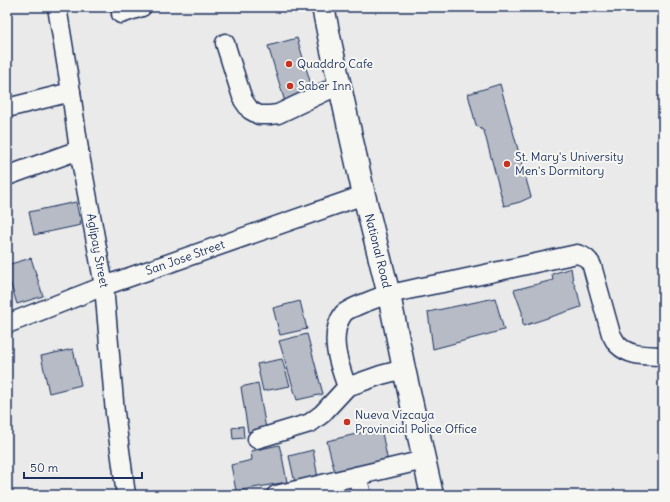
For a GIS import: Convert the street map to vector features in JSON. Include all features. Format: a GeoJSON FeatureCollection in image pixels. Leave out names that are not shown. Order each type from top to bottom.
{"type":"FeatureCollection","features":[{"type":"Feature","properties":{"kind":"main road","name":"National Road"},"geometry":{"type":"LineString","coordinates":[[323,7],[364,195],[389,295],[432,495]]}},
{"type":"Feature","properties":{"kind":"street","name":"Aglipay Street"},"geometry":{"type":"LineString","coordinates":[[57,7],[104,286],[115,413],[126,495]]}},
{"type":"Feature","properties":{"kind":"street"},"geometry":{"type":"LineString","coordinates":[[121,14],[142,7]]}},
{"type":"Feature","properties":{"kind":"street"},"geometry":{"type":"LineString","coordinates":[[225,42],[243,100],[250,110],[259,115],[278,114],[340,85]]}},
{"type":"Feature","properties":{"kind":"street"},"geometry":{"type":"LineString","coordinates":[[7,108],[71,92]]}},
{"type":"Feature","properties":{"kind":"street"},"geometry":{"type":"LineString","coordinates":[[7,176],[80,150]]}},
{"type":"Feature","properties":{"kind":"street","name":"San Jose Street"},"geometry":{"type":"LineString","coordinates":[[7,324],[104,286],[364,195]]}},
{"type":"Feature","properties":{"kind":"street"},"geometry":{"type":"LineString","coordinates":[[347,387],[336,352],[336,331],[345,312],[389,295],[578,254],[589,259],[611,334],[617,344],[624,350],[635,355],[663,356]]}},
{"type":"Feature","properties":{"kind":"street"},"geometry":{"type":"LineString","coordinates":[[257,439],[310,423],[322,414],[347,387],[381,375],[404,369]]}},
{"type":"Feature","properties":{"kind":"street"},"geometry":{"type":"LineString","coordinates":[[276,495],[424,460]]}},
{"type":"Feature","properties":{"kind":"street"},"geometry":{"type":"LineString","coordinates":[[357,476],[362,495]]}},
{"type":"Feature","properties":{"kind":"building"},"geometry":{"type":"Polygon","coordinates":[[[297,38],[313,91],[285,102],[268,46],[297,38]]]}},
{"type":"Feature","properties":{"kind":"building","name":"St. Mary's University Men's Dormitory"},"geometry":{"type":"Polygon","coordinates":[[[500,84],[531,197],[520,202],[504,206],[484,131],[476,125],[468,94],[500,84]]]}},
{"type":"Feature","properties":{"kind":"building"},"geometry":{"type":"Polygon","coordinates":[[[76,202],[81,225],[34,235],[29,212],[76,202]]]}},
{"type":"Feature","properties":{"kind":"building"},"geometry":{"type":"Polygon","coordinates":[[[31,258],[43,296],[17,304],[7,272],[7,265],[31,258]]]}},
{"type":"Feature","properties":{"kind":"building"},"geometry":{"type":"Polygon","coordinates":[[[571,268],[573,281],[581,307],[523,326],[522,312],[514,290],[553,280],[552,274],[571,268]]]}},
{"type":"Feature","properties":{"kind":"building"},"geometry":{"type":"Polygon","coordinates":[[[495,298],[504,330],[433,349],[428,312],[495,298]]]}},
{"type":"Feature","properties":{"kind":"building"},"geometry":{"type":"Polygon","coordinates":[[[300,301],[307,329],[280,335],[273,308],[300,301]]]}},
{"type":"Feature","properties":{"kind":"building"},"geometry":{"type":"Polygon","coordinates":[[[307,334],[323,394],[297,400],[279,341],[307,334]]]}},
{"type":"Feature","properties":{"kind":"building"},"geometry":{"type":"Polygon","coordinates":[[[73,349],[81,385],[49,393],[41,356],[73,349]]]}},
{"type":"Feature","properties":{"kind":"building"},"geometry":{"type":"Polygon","coordinates":[[[282,359],[290,386],[263,391],[257,364],[282,359]]]}},
{"type":"Feature","properties":{"kind":"building"},"geometry":{"type":"Polygon","coordinates":[[[258,383],[266,429],[248,432],[241,387],[258,383]]]}},
{"type":"Feature","properties":{"kind":"building"},"geometry":{"type":"Polygon","coordinates":[[[243,426],[244,438],[233,439],[232,428],[243,426]]]}},
{"type":"Feature","properties":{"kind":"building"},"geometry":{"type":"Polygon","coordinates":[[[381,428],[388,462],[335,473],[327,441],[381,428]]]}},
{"type":"Feature","properties":{"kind":"building"},"geometry":{"type":"Polygon","coordinates":[[[279,445],[287,482],[236,491],[231,465],[252,460],[251,451],[279,445]]]}},
{"type":"Feature","properties":{"kind":"building"},"geometry":{"type":"Polygon","coordinates":[[[313,450],[318,478],[295,483],[289,456],[313,450]]]}},
{"type":"Feature","properties":{"kind":"place","name":"Quaddro Cafe"},"geometry":{"type":"Point","coordinates":[289,64]}},
{"type":"Feature","properties":{"kind":"place","name":"Saber Inn"},"geometry":{"type":"Point","coordinates":[290,86]}},
{"type":"Feature","properties":{"kind":"place","name":"St. Mary's University Men's Dormitory"},"geometry":{"type":"Point","coordinates":[507,164]}},
{"type":"Feature","properties":{"kind":"place","name":"Nueva Vizcaya Provincial Police Office"},"geometry":{"type":"Point","coordinates":[347,422]}}]}
